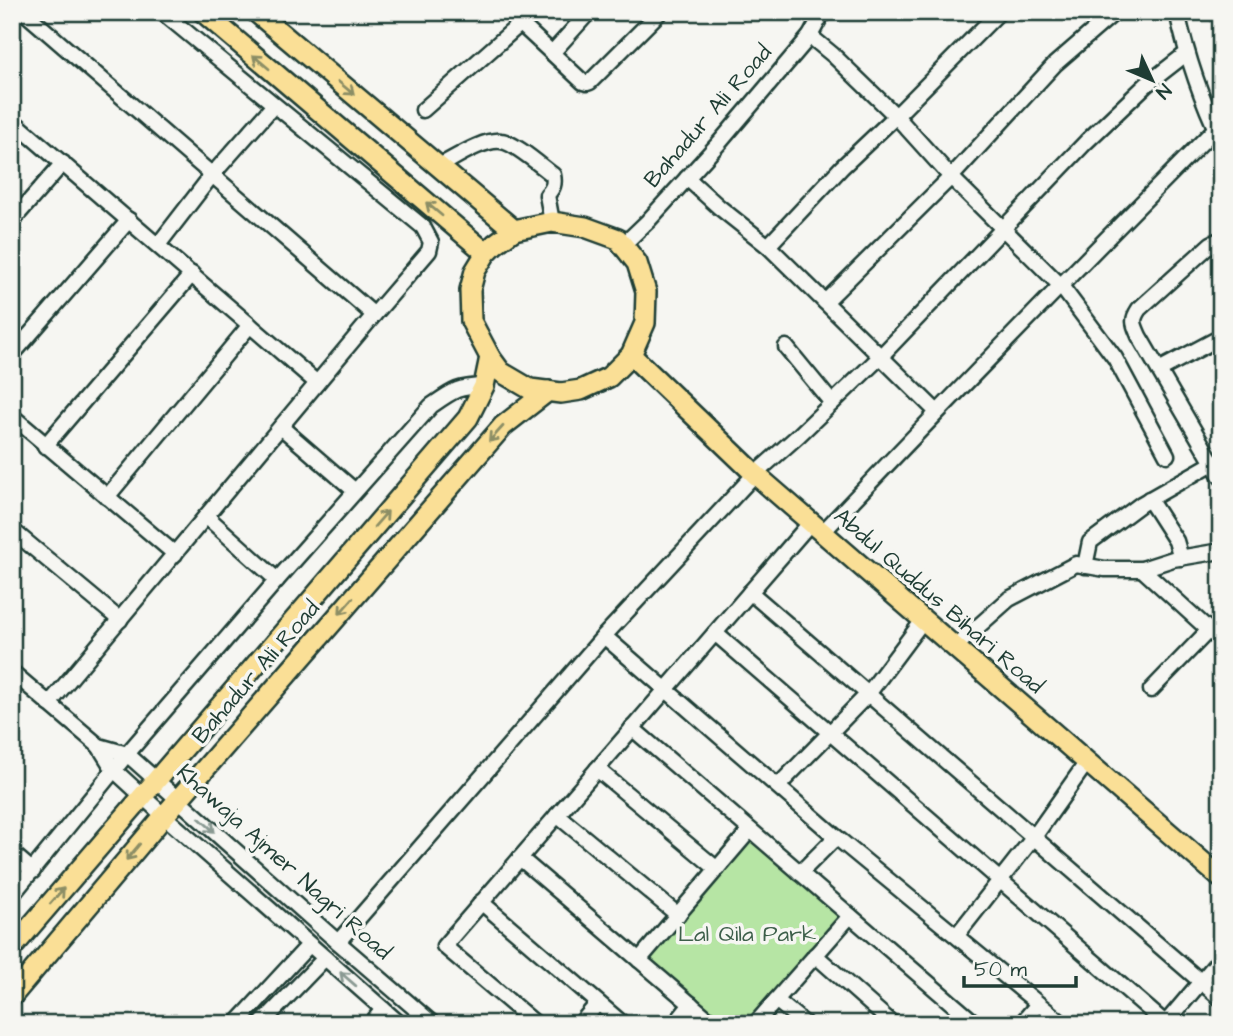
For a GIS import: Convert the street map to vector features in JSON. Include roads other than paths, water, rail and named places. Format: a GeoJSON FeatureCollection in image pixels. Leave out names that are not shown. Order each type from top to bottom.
{"type":"FeatureCollection","features":[{"type":"Feature","properties":{"kind":"main road"},"geometry":{"type":"LineString","coordinates":[[202,12],[486,253]]}},
{"type":"Feature","properties":{"kind":"main road"},"geometry":{"type":"LineString","coordinates":[[256,12],[514,230]]}},
{"type":"Feature","properties":{"kind":"main road"},"geometry":{"type":"LineString","coordinates":[[552,222],[585,227],[618,239],[637,263],[646,292],[645,323],[631,355],[609,377],[581,390],[561,393],[530,389],[501,372],[471,321],[470,290],[475,271],[486,253],[514,230],[552,222]]}},
{"type":"Feature","properties":{"kind":"main road","name":"Abdul Quddus Bihari Road"},"geometry":{"type":"LineString","coordinates":[[631,355],[755,474],[1221,878]]}},
{"type":"Feature","properties":{"kind":"main road","name":"Bahadur Ali Road"},"geometry":{"type":"LineString","coordinates":[[12,948],[468,418],[484,386],[490,357]]}},
{"type":"Feature","properties":{"kind":"main road","name":"Bahadur Ali Road"},"geometry":{"type":"LineString","coordinates":[[12,996],[178,799],[503,426],[548,391]]}},
{"type":"Feature","properties":{"kind":"street"},"geometry":{"type":"LineString","coordinates":[[24,12],[373,315]]}},
{"type":"Feature","properties":{"kind":"street"},"geometry":{"type":"LineString","coordinates":[[49,704],[429,251],[431,242],[423,227],[162,12]]}},
{"type":"Feature","properties":{"kind":"street"},"geometry":{"type":"LineString","coordinates":[[508,12],[587,83],[660,12]]}},
{"type":"Feature","properties":{"kind":"street"},"geometry":{"type":"LineString","coordinates":[[552,53],[589,12]]}},
{"type":"Feature","properties":{"kind":"street","name":"Bahadur Ali Road"},"geometry":{"type":"LineString","coordinates":[[623,245],[720,142],[810,36],[822,12]]}},
{"type":"Feature","properties":{"kind":"street"},"geometry":{"type":"LineString","coordinates":[[825,302],[951,177],[1055,64],[1115,12]]}},
{"type":"Feature","properties":{"kind":"street"},"geometry":{"type":"LineString","coordinates":[[536,1024],[444,946],[750,592],[937,412],[1219,132],[1199,92],[1186,53],[1177,12]]}},
{"type":"Feature","properties":{"kind":"street"},"geometry":{"type":"LineString","coordinates":[[768,246],[993,14]]}},
{"type":"Feature","properties":{"kind":"street"},"geometry":{"type":"LineString","coordinates":[[423,110],[520,23]]}},
{"type":"Feature","properties":{"kind":"street"},"geometry":{"type":"LineString","coordinates":[[810,36],[896,116],[951,177],[1061,286],[1115,358],[1167,455]]}},
{"type":"Feature","properties":{"kind":"street"},"geometry":{"type":"LineString","coordinates":[[338,942],[604,636],[755,474],[880,357],[1086,142],[1146,85],[1186,53]]}},
{"type":"Feature","properties":{"kind":"street"},"geometry":{"type":"LineString","coordinates":[[158,245],[212,175],[274,106]]}},
{"type":"Feature","properties":{"kind":"street"},"geometry":{"type":"LineString","coordinates":[[12,120],[317,383]]}},
{"type":"Feature","properties":{"kind":"street"},"geometry":{"type":"LineString","coordinates":[[439,166],[479,146],[500,141],[507,143],[553,175],[555,182],[547,195],[552,222]]}},
{"type":"Feature","properties":{"kind":"street"},"geometry":{"type":"LineString","coordinates":[[12,222],[63,163]]}},
{"type":"Feature","properties":{"kind":"street"},"geometry":{"type":"LineString","coordinates":[[687,178],[768,246],[937,412]]}},
{"type":"Feature","properties":{"kind":"street"},"geometry":{"type":"LineString","coordinates":[[12,355],[129,220]]}},
{"type":"Feature","properties":{"kind":"street"},"geometry":{"type":"LineString","coordinates":[[1221,239],[1211,244],[1139,309],[1133,321],[1221,477]]}},
{"type":"Feature","properties":{"kind":"street"},"geometry":{"type":"LineString","coordinates":[[45,446],[192,275]]}},
{"type":"Feature","properties":{"kind":"street"},"geometry":{"type":"LineString","coordinates":[[107,497],[250,325]]}},
{"type":"Feature","properties":{"kind":"street"},"geometry":{"type":"LineString","coordinates":[[1159,370],[1221,337]]}},
{"type":"Feature","properties":{"kind":"street"},"geometry":{"type":"LineString","coordinates":[[786,347],[832,403]]}},
{"type":"Feature","properties":{"kind":"street"},"geometry":{"type":"LineString","coordinates":[[12,895],[114,769],[431,406],[462,387],[484,386]]}},
{"type":"Feature","properties":{"kind":"street"},"geometry":{"type":"LineString","coordinates":[[12,416],[175,554]]}},
{"type":"Feature","properties":{"kind":"street"},"geometry":{"type":"LineString","coordinates":[[281,427],[355,491]]}},
{"type":"Feature","properties":{"kind":"street"},"geometry":{"type":"LineString","coordinates":[[1085,566],[1090,542],[1149,499],[1213,463]]}},
{"type":"Feature","properties":{"kind":"street"},"geometry":{"type":"LineString","coordinates":[[1149,499],[1176,541],[1181,558]]}},
{"type":"Feature","properties":{"kind":"street"},"geometry":{"type":"LineString","coordinates":[[206,516],[277,580]]}},
{"type":"Feature","properties":{"kind":"street"},"geometry":{"type":"LineString","coordinates":[[12,530],[120,620]]}},
{"type":"Feature","properties":{"kind":"street"},"geometry":{"type":"LineString","coordinates":[[955,647],[1009,599],[1076,564],[1105,569],[1142,569],[1221,551]]}},
{"type":"Feature","properties":{"kind":"street"},"geometry":{"type":"LineString","coordinates":[[1142,569],[1221,641]]}},
{"type":"Feature","properties":{"kind":"street"},"geometry":{"type":"LineString","coordinates":[[750,592],[1221,999]]}},
{"type":"Feature","properties":{"kind":"street"},"geometry":{"type":"LineString","coordinates":[[778,786],[868,694],[924,620]]}},
{"type":"Feature","properties":{"kind":"street"},"geometry":{"type":"LineString","coordinates":[[1151,690],[1209,629]]}},
{"type":"Feature","properties":{"kind":"street"},"geometry":{"type":"LineString","coordinates":[[715,633],[1166,1024],[1221,958]]}},
{"type":"Feature","properties":{"kind":"street"},"geometry":{"type":"LineString","coordinates":[[604,636],[836,837],[1063,1024]]}},
{"type":"Feature","properties":{"kind":"street","name":"Khawaja Ajmer Nagri Road"},"geometry":{"type":"LineString","coordinates":[[12,672],[99,746],[114,769],[164,816],[400,1024]]}},
{"type":"Feature","properties":{"kind":"street"},"geometry":{"type":"LineString","coordinates":[[632,728],[976,1024]]}},
{"type":"Feature","properties":{"kind":"street","name":"Khawaja Ajmer Nagri Road"},"geometry":{"type":"LineString","coordinates":[[99,746],[127,754],[433,1024]]}},
{"type":"Feature","properties":{"kind":"street"},"geometry":{"type":"LineString","coordinates":[[957,935],[1034,837],[1087,762]]}},
{"type":"Feature","properties":{"kind":"street"},"geometry":{"type":"LineString","coordinates":[[597,769],[717,869]]}},
{"type":"Feature","properties":{"kind":"street"},"geometry":{"type":"LineString","coordinates":[[557,815],[678,915]]}},
{"type":"Feature","properties":{"kind":"street"},"geometry":{"type":"LineString","coordinates":[[639,960],[750,830]]}},
{"type":"Feature","properties":{"kind":"street"},"geometry":{"type":"LineString","coordinates":[[800,873],[836,837]]}},
{"type":"Feature","properties":{"kind":"street"},"geometry":{"type":"LineString","coordinates":[[12,853],[33,871]]}},
{"type":"Feature","properties":{"kind":"street"},"geometry":{"type":"LineString","coordinates":[[520,858],[714,1024]]}},
{"type":"Feature","properties":{"kind":"street"},"geometry":{"type":"LineString","coordinates":[[481,902],[622,1024]]}},
{"type":"Feature","properties":{"kind":"street"},"geometry":{"type":"LineString","coordinates":[[755,1024],[850,916]]}},
{"type":"Feature","properties":{"kind":"street"},"geometry":{"type":"LineString","coordinates":[[236,1024],[309,945]]}},
{"type":"Feature","properties":{"kind":"street"},"geometry":{"type":"LineString","coordinates":[[815,956],[893,1024]]}},
{"type":"Feature","properties":{"kind":"street"},"geometry":{"type":"LineString","coordinates":[[261,1024],[325,958]]}},
{"type":"Feature","properties":{"kind":"street"},"geometry":{"type":"LineString","coordinates":[[776,1000],[805,1024]]}},
{"type":"Feature","properties":{"kind":"street"},"geometry":{"type":"LineString","coordinates":[[580,1024],[598,1003]]}},
{"type":"Feature","properties":{"kind":"street"},"geometry":{"type":"LineString","coordinates":[[676,1024],[691,1004]]}},
{"type":"Feature","properties":{"kind":"street"},"geometry":{"type":"LineString","coordinates":[[1021,1024],[1038,1004]]}},
{"type":"Feature","properties":{"kind":"street"},"geometry":{"type":"LineString","coordinates":[[370,1024],[383,1009]]}},
{"type":"Feature","properties":{"kind":"park label","name":"Lal Qila Park"},"geometry":{"type":"Point","coordinates":[747,934]}}]}
